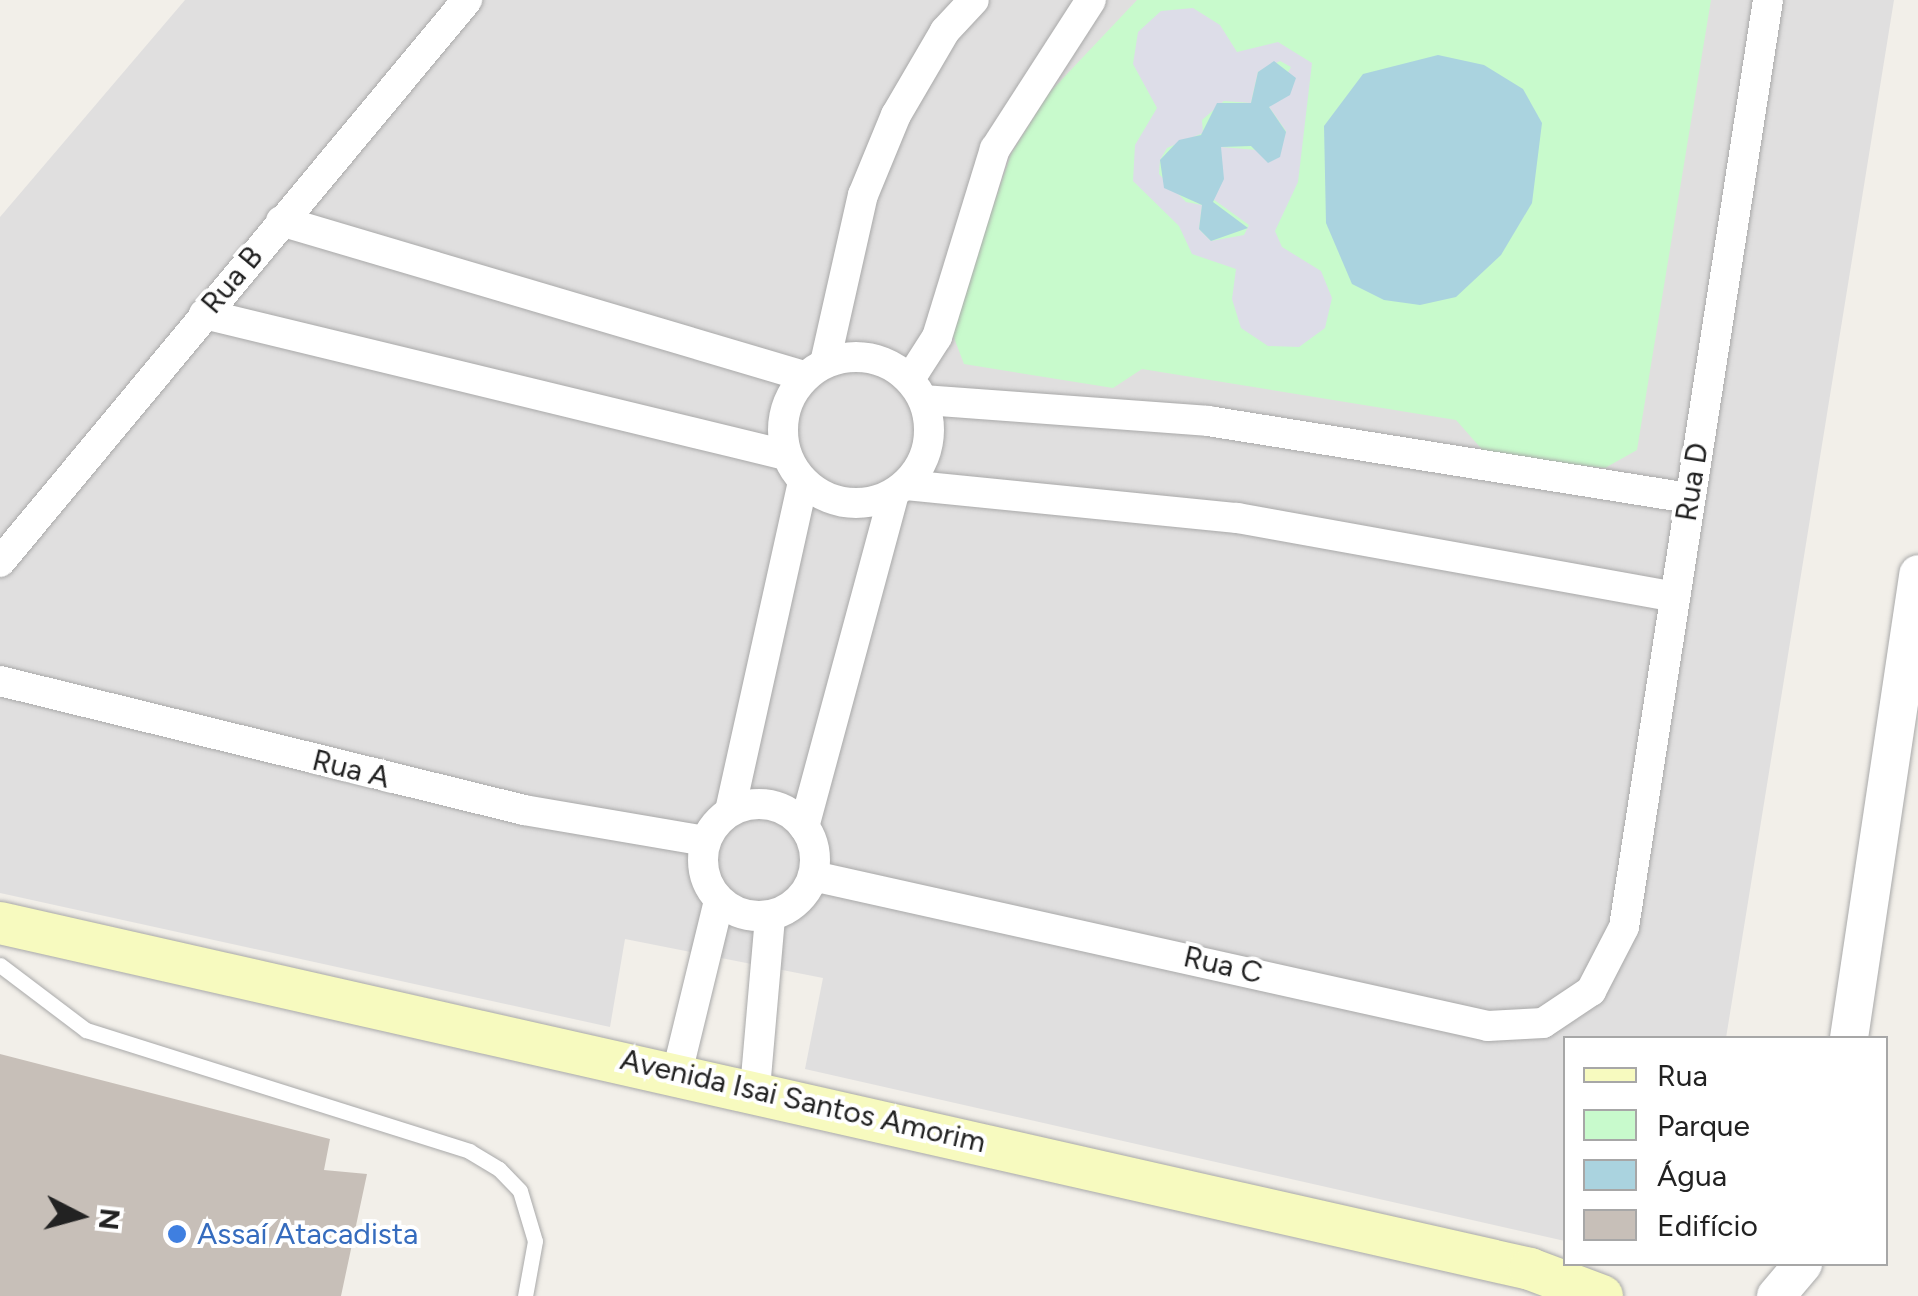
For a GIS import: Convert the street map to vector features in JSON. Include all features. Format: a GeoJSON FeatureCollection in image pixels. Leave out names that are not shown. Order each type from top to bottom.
{"type":"FeatureCollection","features":[{"type":"Feature","properties":{"kind":"main road","name":"Avenida Isai Santos Amorim"},"geometry":{"type":"LineString","coordinates":[[0,923],[755,1089],[1530,1269],[1602,1296]]}},
{"type":"Feature","properties":{"kind":"street","name":"Rua B"},"geometry":{"type":"LineString","coordinates":[[0,562],[466,0]]}},
{"type":"Feature","properties":{"kind":"street"},"geometry":{"type":"LineString","coordinates":[[974,0],[945,31],[896,115],[863,196],[814,370],[784,413],[786,455],[803,483],[846,502],[900,490],[1237,518],[1675,597]]}},
{"type":"Feature","properties":{"kind":"street"},"geometry":{"type":"LineString","coordinates":[[803,483],[730,812],[706,841],[704,873],[719,901],[742,915],[770,916],[797,902],[813,876],[804,827],[900,490],[928,445],[917,389],[937,338],[995,149],[1092,0]]}},
{"type":"Feature","properties":{"kind":"street","name":"Rua D"},"geometry":{"type":"LineString","coordinates":[[1610,962],[1624,927],[1768,0]]}},
{"type":"Feature","properties":{"kind":"street"},"geometry":{"type":"LineString","coordinates":[[281,221],[814,370],[855,356],[885,362],[917,389],[1208,420],[1689,498]]}},
{"type":"Feature","properties":{"kind":"street"},"geometry":{"type":"LineString","coordinates":[[204,314],[786,455]]}},
{"type":"Feature","properties":{"kind":"street"},"geometry":{"type":"LineString","coordinates":[[1849,1036],[1918,574]]}},
{"type":"Feature","properties":{"kind":"street","name":"Rua A"},"geometry":{"type":"LineString","coordinates":[[0,681],[524,810],[706,841]]}},
{"type":"Feature","properties":{"kind":"street"},"geometry":{"type":"LineString","coordinates":[[730,812],[770,805],[804,827]]}},
{"type":"Feature","properties":{"kind":"street","name":"Rua C"},"geometry":{"type":"LineString","coordinates":[[813,876],[1488,1026],[1543,1023],[1592,991],[1610,962]]}},
{"type":"Feature","properties":{"kind":"street"},"geometry":{"type":"LineString","coordinates":[[678,1073],[719,901]]}},
{"type":"Feature","properties":{"kind":"street"},"geometry":{"type":"LineString","coordinates":[[755,1089],[770,916]]}},
{"type":"Feature","properties":{"kind":"street"},"geometry":{"type":"LineString","coordinates":[[1776,1296],[1801,1266]]}},
{"type":"Feature","properties":{"kind":"street"},"geometry":{"type":"LineString","coordinates":[[1808,1296],[1814,1266]]}},
{"type":"Feature","properties":{"kind":"lane"},"geometry":{"type":"LineString","coordinates":[[0,965],[86,1030],[468,1151],[499,1169],[520,1191],[536,1241],[525,1296]]}},
{"type":"Feature","properties":{"kind":"shaded area"},"geometry":{"type":"Polygon","coordinates":[[[185,0],[1894,0],[1726,1036],[1563,1036],[1563,1241],[805,1069],[823,978],[625,939],[610,1027],[0,893],[0,217],[185,0]]]}},
{"type":"Feature","properties":{"kind":"shaded area"},"geometry":{"type":"Polygon","coordinates":[[[1193,8],[1220,25],[1237,52],[1278,42],[1312,63],[1298,182],[1275,231],[1282,247],[1321,271],[1332,298],[1325,328],[1299,347],[1268,346],[1241,328],[1232,299],[1236,269],[1192,254],[1179,226],[1133,181],[1135,145],[1157,108],[1133,64],[1138,32],[1161,11],[1193,8]],[[1280,61],[1258,72],[1251,103],[1224,101],[1202,120],[1203,133],[1167,148],[1160,160],[1159,174],[1186,202],[1202,205],[1199,229],[1211,241],[1244,235],[1249,225],[1213,199],[1221,147],[1280,152],[1286,131],[1269,107],[1291,67],[1280,61]]]}},
{"type":"Feature","properties":{"kind":"green space"},"geometry":{"type":"Polygon","coordinates":[[[1137,0],[1711,0],[1637,450],[1605,468],[1487,455],[1456,420],[1142,369],[1113,388],[964,364],[951,330],[1011,154],[1049,93],[1137,0]]]}},
{"type":"Feature","properties":{"kind":"water"},"geometry":{"type":"Polygon","coordinates":[[[1438,55],[1484,65],[1523,89],[1542,123],[1532,203],[1501,255],[1456,297],[1420,305],[1384,300],[1352,284],[1326,223],[1324,126],[1363,74],[1438,55]]]}},
{"type":"Feature","properties":{"kind":"water"},"geometry":{"type":"Polygon","coordinates":[[[1274,61],[1296,78],[1290,95],[1269,107],[1286,132],[1280,157],[1268,163],[1251,146],[1221,147],[1224,179],[1213,202],[1248,228],[1211,241],[1199,229],[1202,205],[1164,188],[1160,160],[1179,140],[1201,135],[1217,103],[1251,103],[1258,72],[1274,61]]]}},
{"type":"Feature","properties":{"kind":"building","name":"Assaí Atacadista"},"geometry":{"type":"Polygon","coordinates":[[[0,1054],[330,1139],[324,1170],[367,1174],[341,1296],[0,1296],[0,1054]]]}},
{"type":"Feature","properties":{"kind":"place","name":"Assaí Atacadista"},"geometry":{"type":"Point","coordinates":[177,1234]}}]}
